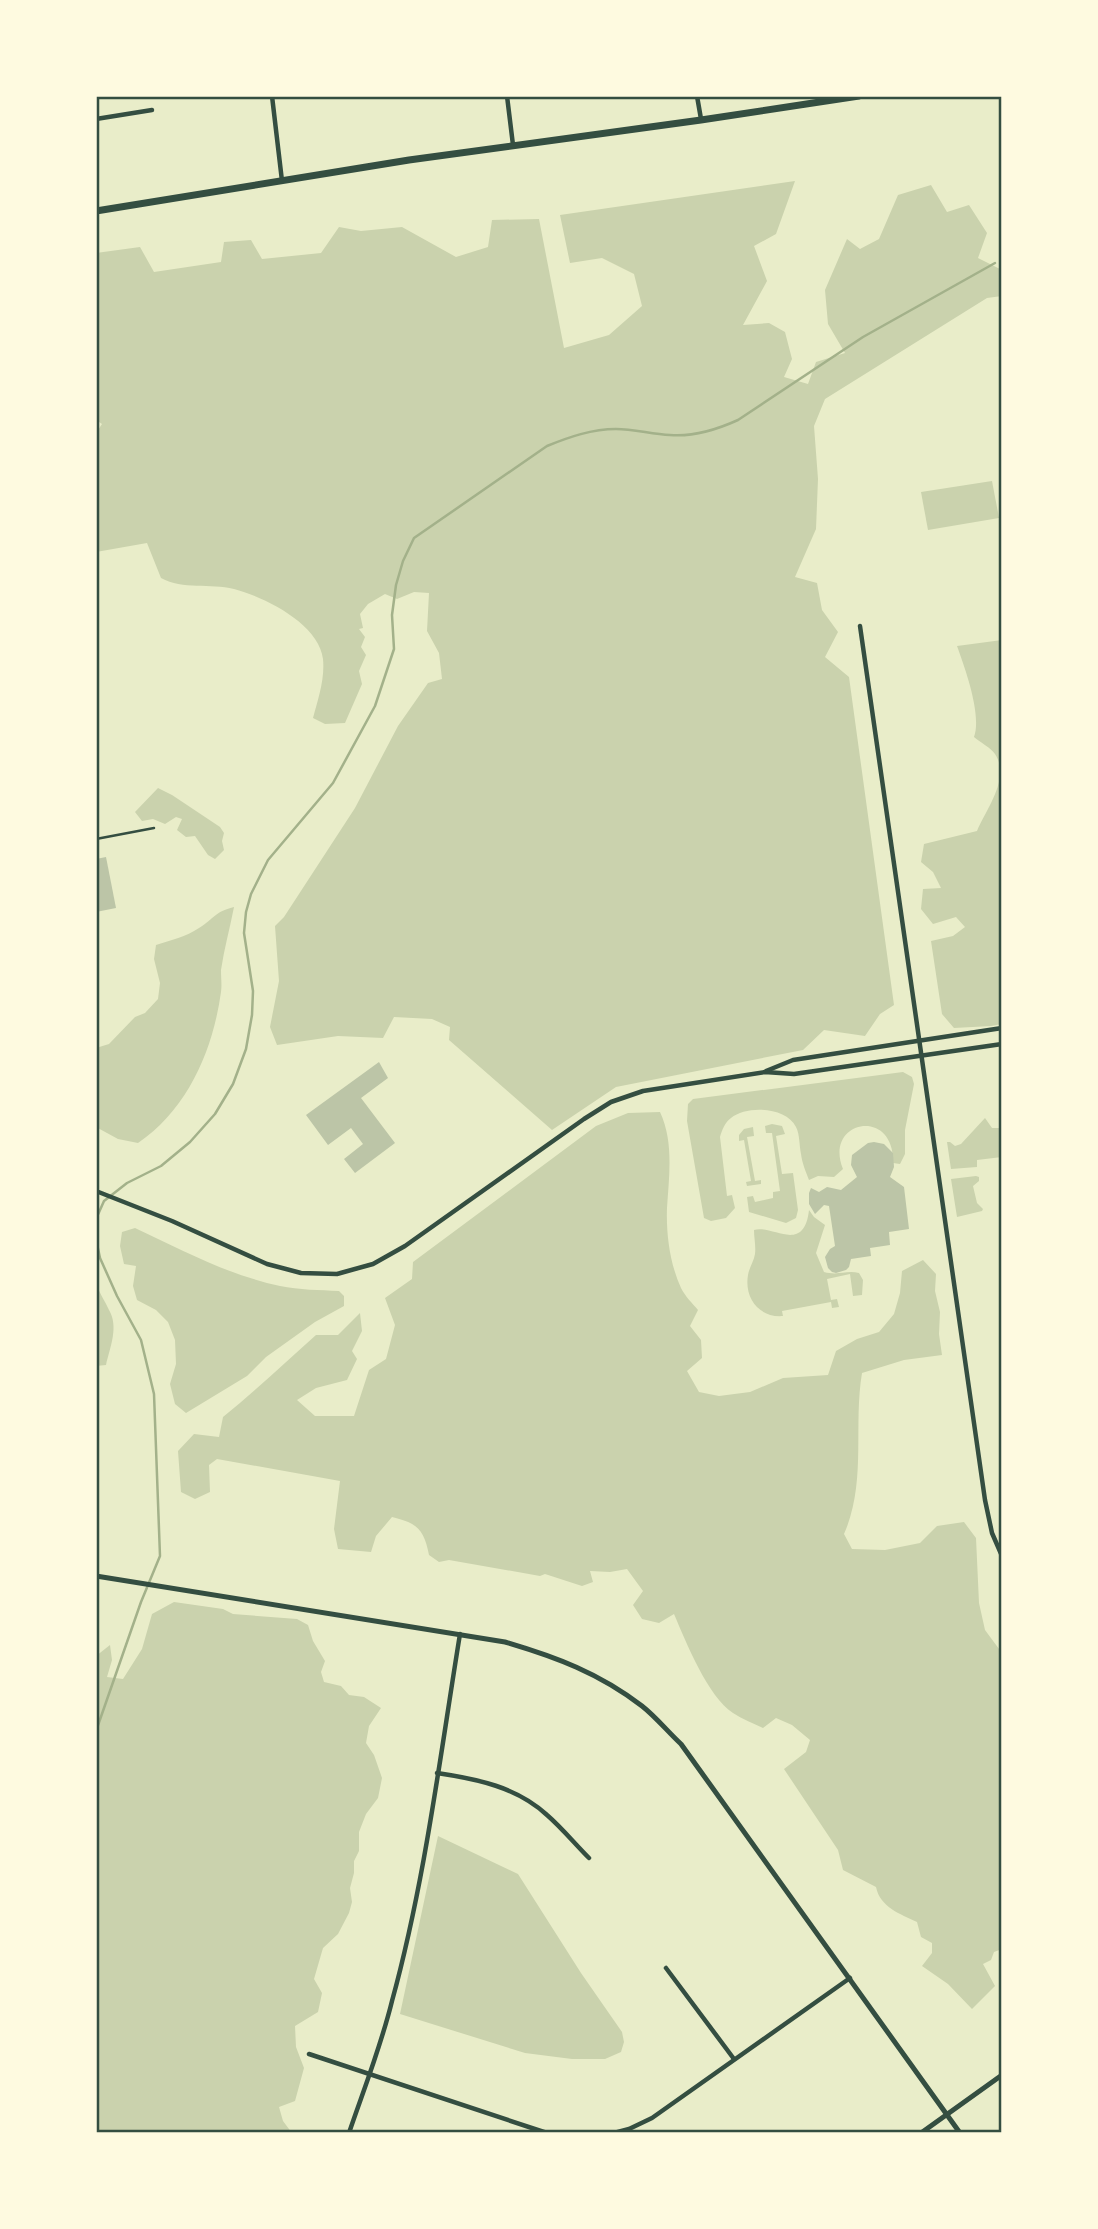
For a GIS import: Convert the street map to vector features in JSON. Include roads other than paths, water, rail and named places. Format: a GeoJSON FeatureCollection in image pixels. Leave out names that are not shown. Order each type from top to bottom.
{"type":"FeatureCollection","features":[{"type":"Feature","properties":{"kind":"highway"},"geometry":{"type":"LineString","coordinates":[[96,211],[409,160],[859,96]]}},
{"type":"Feature","properties":{"kind":"street"},"geometry":{"type":"LineString","coordinates":[[272,96],[282,182]]}},
{"type":"Feature","properties":{"kind":"street"},"geometry":{"type":"LineString","coordinates":[[506,96],[513,145]]}},
{"type":"Feature","properties":{"kind":"street"},"geometry":{"type":"LineString","coordinates":[[697,96],[701,120]]}},
{"type":"Feature","properties":{"kind":"street"},"geometry":{"type":"LineString","coordinates":[[96,119],[152,110]]}},
{"type":"Feature","properties":{"kind":"street"},"geometry":{"type":"LineString","coordinates":[[860,626],[985,1500],[992,1533],[1002,1556]]}},
{"type":"Feature","properties":{"kind":"street"},"geometry":{"type":"LineString","coordinates":[[96,839],[153,828]]}},
{"type":"Feature","properties":{"kind":"street"},"geometry":{"type":"LineString","coordinates":[[765,1072],[793,1060],[1002,1028]]}},
{"type":"Feature","properties":{"kind":"street"},"geometry":{"type":"LineString","coordinates":[[96,1191],[172,1221],[267,1264],[301,1273],[342,1273],[373,1264],[405,1246],[548,1143],[611,1102],[643,1091],[675,1085],[765,1072],[794,1074],[1002,1044]]}},
{"type":"Feature","properties":{"kind":"street"},"geometry":{"type":"LineString","coordinates":[[96,1576],[460,1633],[555,1656],[601,1677],[644,1707],[681,1744],[960,2133]]}},
{"type":"Feature","properties":{"kind":"street"},"geometry":{"type":"LineString","coordinates":[[349,2133],[392,2004],[404,1952],[419,1883],[460,1633]]}},
{"type":"Feature","properties":{"kind":"street"},"geometry":{"type":"LineString","coordinates":[[437,1773],[504,1787],[545,1813],[589,1858]]}},
{"type":"Feature","properties":{"kind":"street"},"geometry":{"type":"LineString","coordinates":[[666,1968],[734,2059]]}},
{"type":"Feature","properties":{"kind":"street"},"geometry":{"type":"LineString","coordinates":[[614,2133],[652,2118],[851,1978]]}},
{"type":"Feature","properties":{"kind":"street"},"geometry":{"type":"LineString","coordinates":[[309,2054],[547,2133]]}},
{"type":"Feature","properties":{"kind":"street"},"geometry":{"type":"LineString","coordinates":[[920,2133],[1002,2075]]}},
{"type":"Feature","properties":{"kind":"waterway"},"geometry":{"type":"LineString","coordinates":[[96,1219],[104,1201],[127,1183],[161,1166],[190,1142],[215,1114],[233,1084],[246,1049],[252,1015],[253,991],[244,933],[251,894],[268,860],[333,783],[375,706],[394,649],[392,615],[396,585],[414,538],[547,446],[607,429],[688,435],[713,430],[738,420],[863,337],[995,263]]}},
{"type":"Feature","properties":{"kind":"waterway"},"geometry":{"type":"LineString","coordinates":[[96,1239],[100,1258],[141,1340],[154,1394],[160,1556],[96,1731]]}}]}
